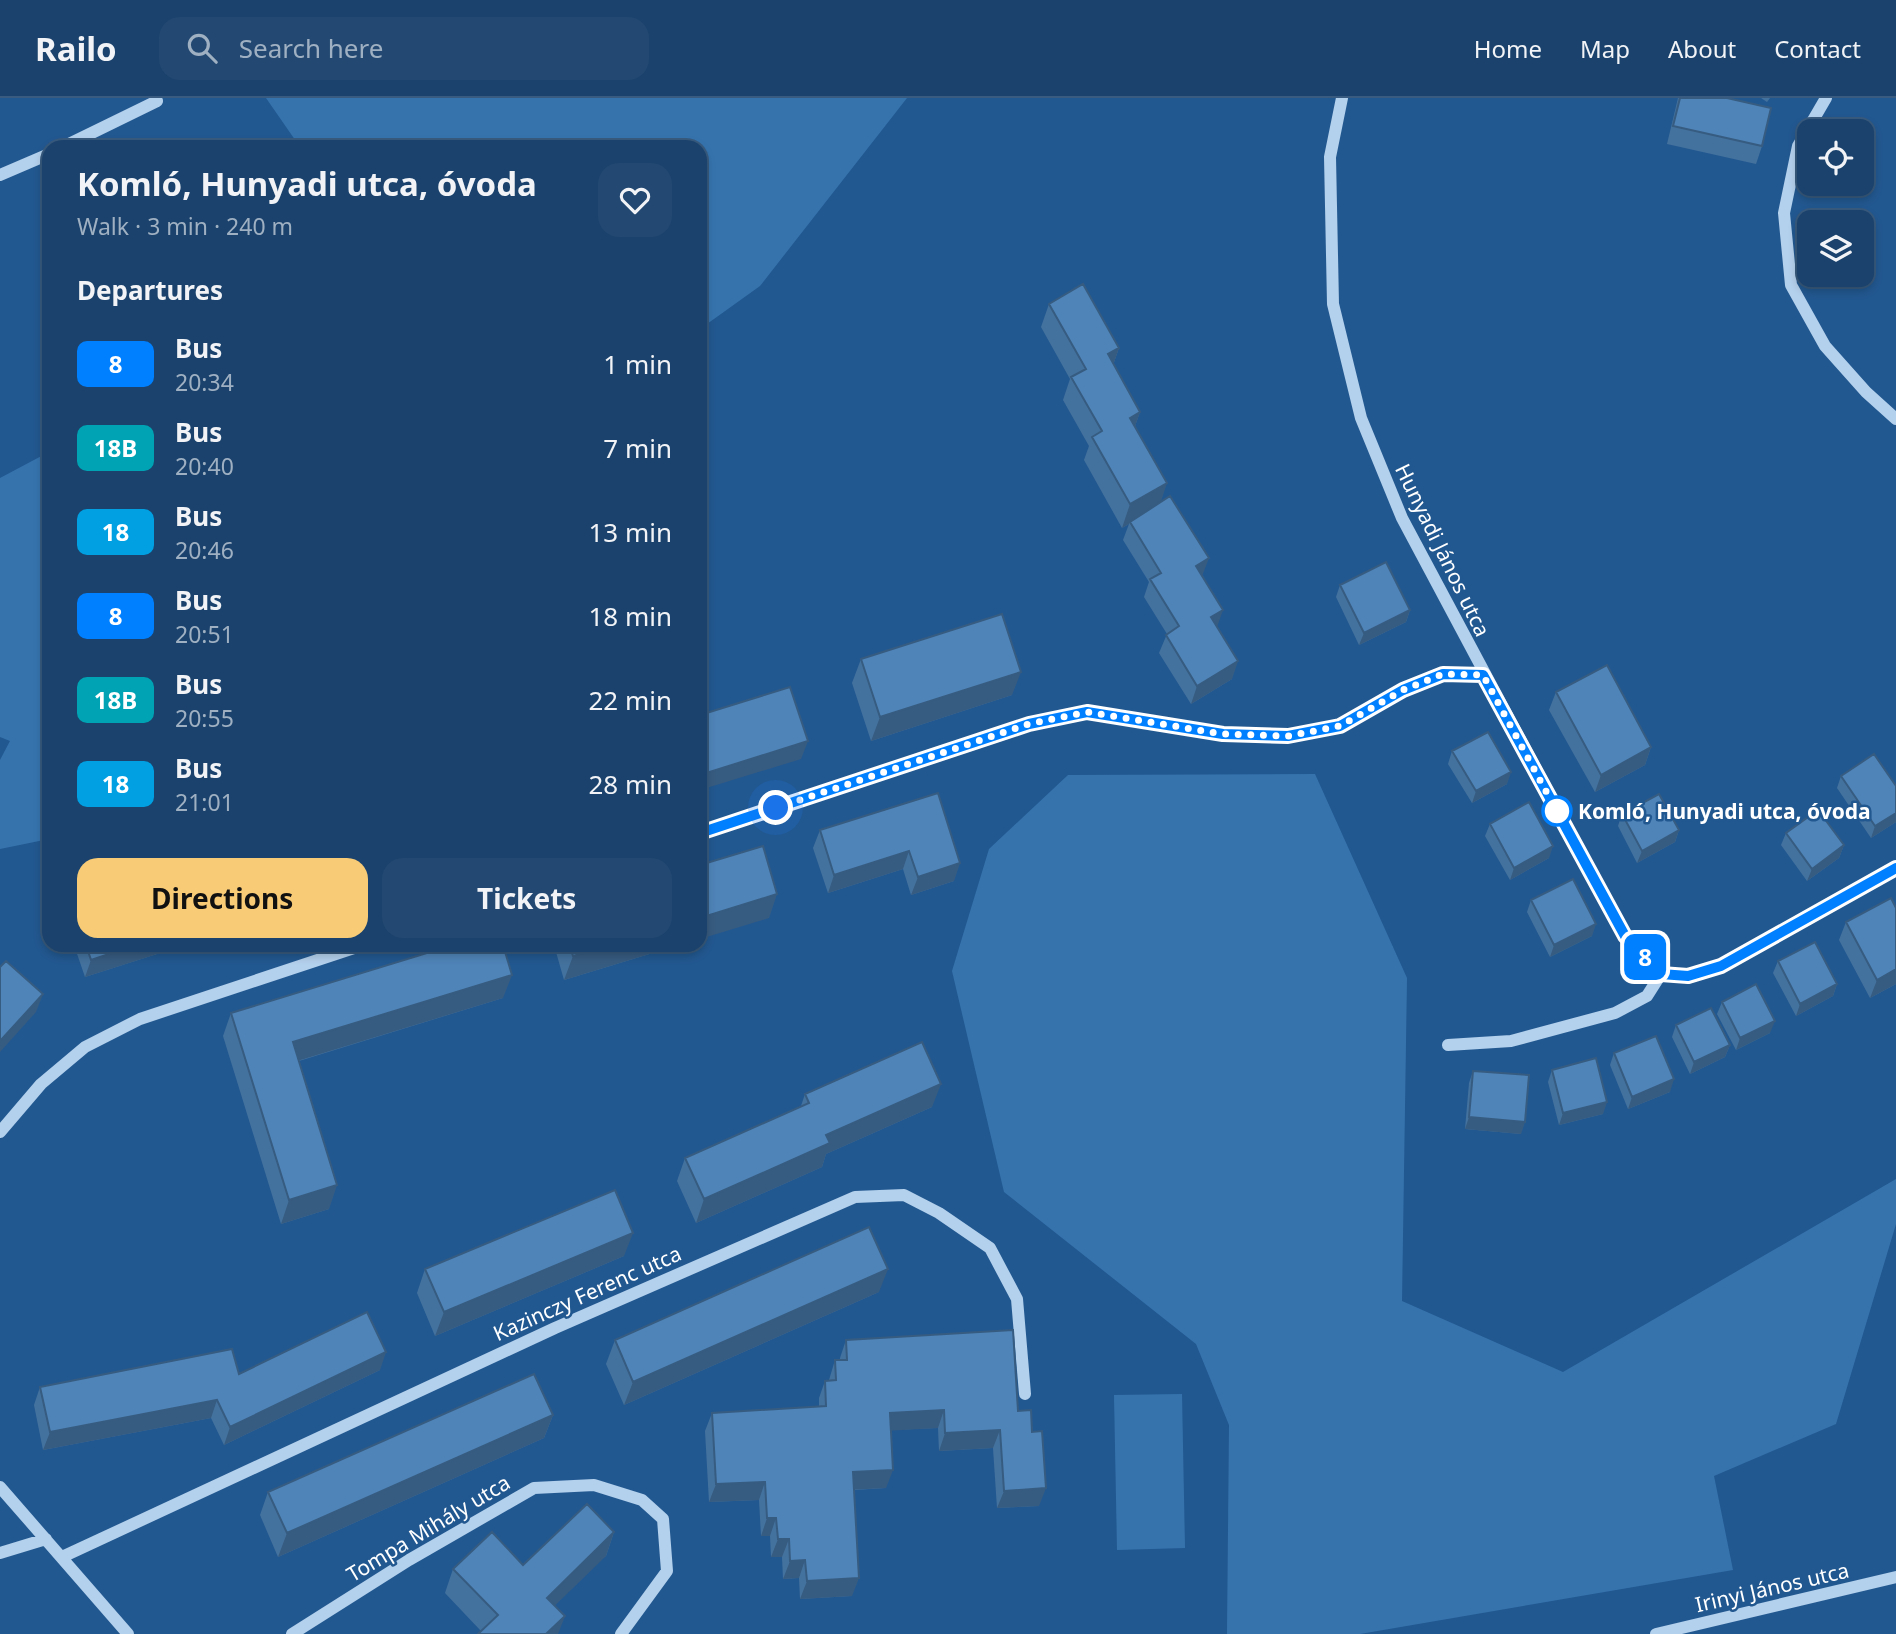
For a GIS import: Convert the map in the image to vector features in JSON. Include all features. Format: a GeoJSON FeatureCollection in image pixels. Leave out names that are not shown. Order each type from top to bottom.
{"type":"FeatureCollection","features":[{"type":"Feature","properties":{"kind":"street","name":"Hunyadi János utca"},"geometry":{"type":"LineString","coordinates":[[1342,98],[1330,157],[1333,304],[1357,405],[1402,518],[1483,675],[1625,936],[1661,974]]}},
{"type":"Feature","properties":{"kind":"street"},"geometry":{"type":"LineString","coordinates":[[1826,98],[1798,146],[1784,213],[1791,285],[1825,346],[1866,392],[1896,419]]}},
{"type":"Feature","properties":{"kind":"street"},"geometry":{"type":"LineString","coordinates":[[77,140],[157,101]]}},
{"type":"Feature","properties":{"kind":"street"},"geometry":{"type":"LineString","coordinates":[[0,175],[42,157]]}},
{"type":"Feature","properties":{"kind":"street"},"geometry":{"type":"LineString","coordinates":[[707,831],[1029,724],[1087,712],[1223,734],[1288,736],[1340,726],[1403,690],[1443,674],[1483,675]]}},
{"type":"Feature","properties":{"kind":"street"},"geometry":{"type":"LineString","coordinates":[[1448,1045],[1511,1041],[1615,1013],[1647,996],[1661,974],[1688,976],[1721,966],[1896,868]]}},
{"type":"Feature","properties":{"kind":"street"},"geometry":{"type":"LineString","coordinates":[[0,1132],[41,1084],[96,1041],[141,1019],[342,952]]}},
{"type":"Feature","properties":{"kind":"street","name":"Kazinczy Ferenc utca"},"geometry":{"type":"LineString","coordinates":[[62,1557],[555,1328],[855,1197],[904,1195],[939,1213],[989,1248],[1017,1299],[1026,1394]]}},
{"type":"Feature","properties":{"kind":"street","name":"Tompa Mihály utca"},"geometry":{"type":"LineString","coordinates":[[292,1634],[409,1560],[534,1488],[594,1485],[642,1500],[663,1519],[667,1572],[621,1634]]}},
{"type":"Feature","properties":{"kind":"street"},"geometry":{"type":"LineString","coordinates":[[0,1487],[128,1634]]}},
{"type":"Feature","properties":{"kind":"street"},"geometry":{"type":"LineString","coordinates":[[0,1553],[46,1539]]}},
{"type":"Feature","properties":{"kind":"street","name":"Irinyi János utca"},"geometry":{"type":"LineString","coordinates":[[1656,1634],[1896,1577]]}},
{"type":"Feature","properties":{"kind":"shaded area"},"geometry":{"type":"Polygon","coordinates":[[[266,98],[907,98],[760,286],[707,324],[707,140],[295,140],[266,98]]]}},
{"type":"Feature","properties":{"kind":"shaded area"},"geometry":{"type":"Polygon","coordinates":[[[42,456],[42,840],[0,849],[0,760],[10,741],[0,737],[0,478],[42,456]]]}},
{"type":"Feature","properties":{"kind":"shaded area"},"geometry":{"type":"Polygon","coordinates":[[[1315,774],[1407,978],[1402,1301],[1563,1372],[1896,1179],[1896,1224],[1836,1424],[1714,1476],[1733,1570],[1360,1634],[1227,1634],[1229,1425],[1196,1344],[1004,1192],[952,971],[989,849],[1068,775],[1315,774]]]}},
{"type":"Feature","properties":{"kind":"shaded area"},"geometry":{"type":"Polygon","coordinates":[[[1182,1394],[1185,1548],[1117,1550],[1114,1395],[1182,1394]]]}},
{"type":"Feature","properties":{"kind":"building"},"geometry":{"type":"Polygon","coordinates":[[[1680,98],[1727,98],[1771,108],[1762,146],[1673,126],[1680,98]]]}},
{"type":"Feature","properties":{"kind":"building"},"geometry":{"type":"Polygon","coordinates":[[[1083,284],[1119,348],[1108,354],[1140,412],[1130,418],[1167,483],[1130,504],[1092,437],[1102,431],[1071,377],[1086,369],[1049,304],[1083,284]]]}},
{"type":"Feature","properties":{"kind":"building"},"geometry":{"type":"Polygon","coordinates":[[[1170,496],[1209,558],[1196,566],[1223,610],[1211,617],[1238,661],[1197,686],[1166,635],[1179,626],[1150,579],[1161,573],[1130,522],[1170,496]]]}},
{"type":"Feature","properties":{"kind":"building"},"geometry":{"type":"Polygon","coordinates":[[[1386,562],[1410,610],[1364,633],[1340,585],[1386,562]]]}},
{"type":"Feature","properties":{"kind":"building"},"geometry":{"type":"Polygon","coordinates":[[[1002,614],[1021,672],[880,717],[861,659],[1002,614]]]}},
{"type":"Feature","properties":{"kind":"building"},"geometry":{"type":"Polygon","coordinates":[[[1607,665],[1651,747],[1601,775],[1556,692],[1607,665]]]}},
{"type":"Feature","properties":{"kind":"building"},"geometry":{"type":"Polygon","coordinates":[[[790,687],[808,741],[707,773],[707,713],[790,687]]]}},
{"type":"Feature","properties":{"kind":"building"},"geometry":{"type":"Polygon","coordinates":[[[1488,732],[1511,772],[1476,791],[1452,751],[1488,732]]]}},
{"type":"Feature","properties":{"kind":"building"},"geometry":{"type":"Polygon","coordinates":[[[1874,754],[1896,786],[1896,813],[1875,826],[1841,776],[1874,754]]]}},
{"type":"Feature","properties":{"kind":"building"},"geometry":{"type":"Polygon","coordinates":[[[938,793],[960,863],[918,877],[909,851],[834,875],[820,830],[938,793]]]}},
{"type":"Feature","properties":{"kind":"building"},"geometry":{"type":"Polygon","coordinates":[[[1659,794],[1679,830],[1642,851],[1622,814],[1659,794]]]}},
{"type":"Feature","properties":{"kind":"building"},"geometry":{"type":"Polygon","coordinates":[[[1529,802],[1553,846],[1514,868],[1490,824],[1529,802]]]}},
{"type":"Feature","properties":{"kind":"building"},"geometry":{"type":"Polygon","coordinates":[[[1818,810],[1844,845],[1812,869],[1786,833],[1818,810]]]}},
{"type":"Feature","properties":{"kind":"building"},"geometry":{"type":"Polygon","coordinates":[[[763,846],[777,894],[707,916],[707,863],[763,846]]]}},
{"type":"Feature","properties":{"kind":"building"},"geometry":{"type":"Polygon","coordinates":[[[1573,879],[1596,924],[1554,945],[1531,900],[1573,879]]]}},
{"type":"Feature","properties":{"kind":"building"},"geometry":{"type":"Polygon","coordinates":[[[1891,898],[1896,908],[1896,969],[1877,980],[1846,922],[1891,898]]]}},
{"type":"Feature","properties":{"kind":"building"},"geometry":{"type":"Polygon","coordinates":[[[1815,942],[1837,984],[1800,1004],[1778,961],[1815,942]]]}},
{"type":"Feature","properties":{"kind":"building"},"geometry":{"type":"Polygon","coordinates":[[[88,952],[115,952],[91,960],[88,952]]]}},
{"type":"Feature","properties":{"kind":"building"},"geometry":{"type":"Polygon","coordinates":[[[430,952],[505,952],[512,975],[293,1042],[337,1185],[289,1200],[231,1013],[430,952]]]}},
{"type":"Feature","properties":{"kind":"building"},"geometry":{"type":"Polygon","coordinates":[[[6,961],[43,994],[0,1041],[0,967],[6,961]]]}},
{"type":"Feature","properties":{"kind":"building"},"geometry":{"type":"Polygon","coordinates":[[[1756,984],[1775,1021],[1740,1038],[1722,1002],[1756,984]]]}},
{"type":"Feature","properties":{"kind":"building"},"geometry":{"type":"Polygon","coordinates":[[[1711,1008],[1730,1045],[1694,1062],[1676,1025],[1711,1008]]]}},
{"type":"Feature","properties":{"kind":"building"},"geometry":{"type":"Polygon","coordinates":[[[1656,1036],[1674,1079],[1632,1097],[1614,1053],[1656,1036]]]}},
{"type":"Feature","properties":{"kind":"building"},"geometry":{"type":"Polygon","coordinates":[[[922,1042],[941,1084],[826,1135],[830,1143],[704,1199],[685,1158],[809,1103],[805,1094],[922,1042]]]}},
{"type":"Feature","properties":{"kind":"building"},"geometry":{"type":"Polygon","coordinates":[[[1596,1058],[1607,1102],[1563,1113],[1552,1070],[1596,1058]]]}},
{"type":"Feature","properties":{"kind":"building"},"geometry":{"type":"Polygon","coordinates":[[[1473,1071],[1529,1075],[1525,1122],[1469,1117],[1473,1071]]]}},
{"type":"Feature","properties":{"kind":"building"},"geometry":{"type":"Polygon","coordinates":[[[615,1190],[633,1233],[444,1312],[425,1269],[615,1190]]]}},
{"type":"Feature","properties":{"kind":"building"},"geometry":{"type":"Polygon","coordinates":[[[869,1227],[888,1269],[633,1382],[615,1340],[869,1227]]]}},
{"type":"Feature","properties":{"kind":"building"},"geometry":{"type":"Polygon","coordinates":[[[367,1312],[386,1352],[230,1427],[217,1400],[50,1432],[40,1387],[232,1349],[239,1374],[367,1312]]]}},
{"type":"Feature","properties":{"kind":"building"},"geometry":{"type":"Polygon","coordinates":[[[1013,1330],[1018,1411],[1031,1410],[1032,1432],[1042,1431],[1046,1488],[1004,1491],[1000,1430],[945,1433],[944,1410],[890,1413],[893,1470],[853,1472],[859,1578],[807,1581],[805,1560],[790,1561],[789,1539],[778,1539],[776,1518],[767,1518],[765,1482],[716,1484],[712,1413],[826,1406],[825,1381],[836,1380],[835,1360],[847,1360],[846,1340],[1013,1330]]]}},
{"type":"Feature","properties":{"kind":"building"},"geometry":{"type":"Polygon","coordinates":[[[534,1374],[553,1415],[287,1533],[268,1492],[534,1374]]]}},
{"type":"Feature","properties":{"kind":"building"},"geometry":{"type":"Polygon","coordinates":[[[587,1504],[614,1532],[547,1598],[565,1616],[546,1634],[478,1634],[498,1615],[453,1569],[492,1532],[523,1565],[587,1504]]]}},
{"type":"Feature","properties":{"kind":"bus line","name":"8"},"geometry":{"type":"LineString","coordinates":[[707,831],[1029,724],[1087,712],[1223,734],[1288,736],[1340,726],[1403,690],[1443,674],[1483,675],[1625,936],[1661,974],[1688,976],[1721,966],[1896,868]]}},
{"type":"Feature","properties":{"kind":"place","name":"Komló, Hunyadi utca, óvoda"},"geometry":{"type":"Point","coordinates":[1557,811]}},
{"type":"Feature","properties":{"kind":"route"},"geometry":{"type":"LineString","coordinates":[[776,808],[1029,724],[1087,712],[1223,734],[1288,736],[1340,726],[1403,690],[1443,674],[1483,675],[1560,817],[1557,811]]}}]}
